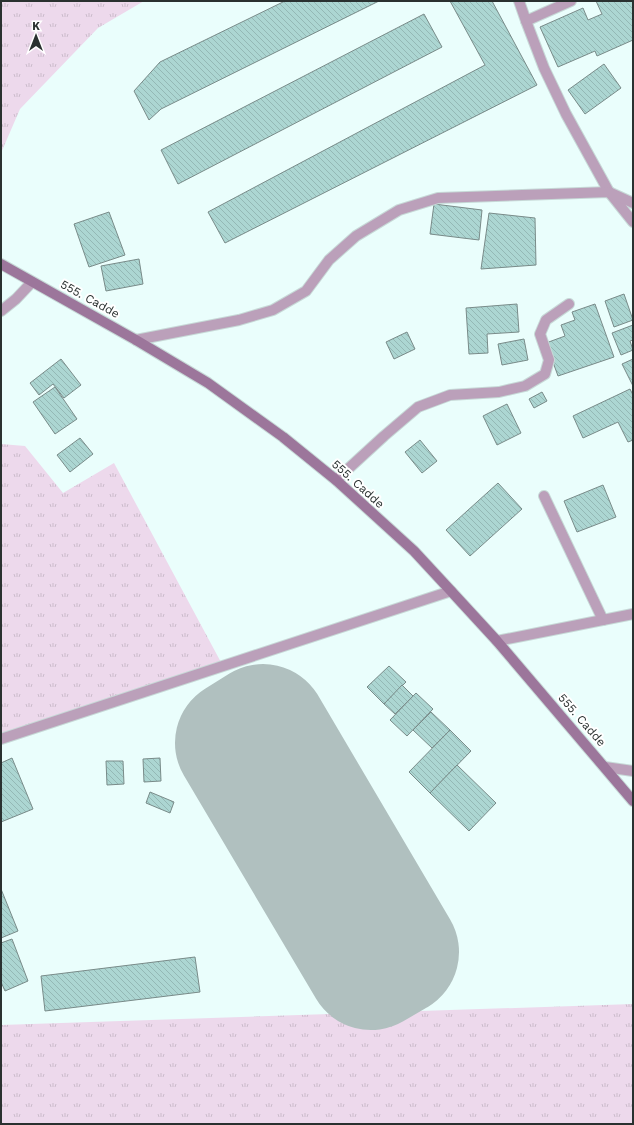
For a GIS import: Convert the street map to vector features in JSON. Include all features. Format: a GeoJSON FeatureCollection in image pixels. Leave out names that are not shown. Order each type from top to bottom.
{"type":"FeatureCollection","features":[{"type":"Feature","properties":{"kind":"street"},"geometry":{"type":"LineString","coordinates":[[519,1],[544,68],[566,114],[609,192],[633,222]]}},
{"type":"Feature","properties":{"kind":"street"},"geometry":{"type":"LineString","coordinates":[[526,21],[571,1]]}},
{"type":"Feature","properties":{"kind":"street"},"geometry":{"type":"LineString","coordinates":[[136,340],[239,320],[273,310],[306,291],[329,260],[356,236],[399,210],[438,198],[609,192],[633,203]]}},
{"type":"Feature","properties":{"kind":"street","name":"555. Cadde"},"geometry":{"type":"LineString","coordinates":[[1,264],[136,340],[208,383],[283,437],[336,480],[414,551],[452,591],[497,641],[633,801]]}},
{"type":"Feature","properties":{"kind":"street"},"geometry":{"type":"LineString","coordinates":[[1,311],[32,282]]}},
{"type":"Feature","properties":{"kind":"street"},"geometry":{"type":"LineString","coordinates":[[336,480],[418,407],[450,395],[499,392],[525,386],[545,374],[549,360],[540,334],[546,320],[569,304]]}},
{"type":"Feature","properties":{"kind":"street"},"geometry":{"type":"LineString","coordinates":[[544,496],[603,620]]}},
{"type":"Feature","properties":{"kind":"street"},"geometry":{"type":"LineString","coordinates":[[1,739],[452,591]]}},
{"type":"Feature","properties":{"kind":"street"},"geometry":{"type":"LineString","coordinates":[[497,641],[633,614]]}},
{"type":"Feature","properties":{"kind":"street"},"geometry":{"type":"LineString","coordinates":[[605,768],[633,771]]}},
{"type":"Feature","properties":{"kind":"green space"},"geometry":{"type":"Polygon","coordinates":[[[1,1],[144,1],[98,28],[20,109],[1,153],[1,1]]]}},
{"type":"Feature","properties":{"kind":"green space"},"geometry":{"type":"Polygon","coordinates":[[[1,444],[25,446],[63,493],[114,463],[223,666],[1,739],[1,444]]]}},
{"type":"Feature","properties":{"kind":"green space"},"geometry":{"type":"Polygon","coordinates":[[[633,1004],[633,1124],[1,1124],[1,1025],[633,1004]]]}},
{"type":"Feature","properties":{"kind":"building"},"geometry":{"type":"Polygon","coordinates":[[[285,1],[379,1],[161,109],[149,120],[134,91],[160,62],[285,1]]]}},
{"type":"Feature","properties":{"kind":"building"},"geometry":{"type":"Polygon","coordinates":[[[450,1],[492,1],[537,85],[225,243],[208,212],[485,65],[450,1]]]}},
{"type":"Feature","properties":{"kind":"building"},"geometry":{"type":"Polygon","coordinates":[[[596,1],[633,1],[633,40],[597,56],[595,51],[558,67],[540,27],[583,8],[588,20],[602,14],[596,1]]]}},
{"type":"Feature","properties":{"kind":"building"},"geometry":{"type":"Polygon","coordinates":[[[424,14],[442,47],[178,184],[161,150],[424,14]]]}},
{"type":"Feature","properties":{"kind":"building"},"geometry":{"type":"Polygon","coordinates":[[[604,64],[621,88],[585,114],[568,90],[604,64]]]}},
{"type":"Feature","properties":{"kind":"building"},"geometry":{"type":"Polygon","coordinates":[[[434,204],[482,210],[479,240],[430,234],[434,204]]]}},
{"type":"Feature","properties":{"kind":"building"},"geometry":{"type":"Polygon","coordinates":[[[109,212],[125,255],[89,267],[74,224],[109,212]]]}},
{"type":"Feature","properties":{"kind":"building"},"geometry":{"type":"Polygon","coordinates":[[[489,213],[535,218],[536,265],[481,269],[489,213]]]}},
{"type":"Feature","properties":{"kind":"building"},"geometry":{"type":"Polygon","coordinates":[[[139,259],[143,284],[106,291],[101,266],[139,259]]]}},
{"type":"Feature","properties":{"kind":"building"},"geometry":{"type":"Polygon","coordinates":[[[624,294],[633,320],[614,327],[605,301],[624,294]]]}},
{"type":"Feature","properties":{"kind":"building"},"geometry":{"type":"Polygon","coordinates":[[[517,304],[519,332],[487,334],[488,353],[469,354],[466,308],[517,304]]]}},
{"type":"Feature","properties":{"kind":"building"},"geometry":{"type":"Polygon","coordinates":[[[595,304],[614,357],[558,376],[546,343],[565,336],[561,325],[575,320],[572,312],[595,304]]]}},
{"type":"Feature","properties":{"kind":"building"},"geometry":{"type":"Polygon","coordinates":[[[633,325],[633,340],[630,341],[633,350],[621,355],[612,333],[633,325]]]}},
{"type":"Feature","properties":{"kind":"building"},"geometry":{"type":"Polygon","coordinates":[[[407,332],[415,349],[394,359],[386,342],[407,332]]]}},
{"type":"Feature","properties":{"kind":"building"},"geometry":{"type":"Polygon","coordinates":[[[524,339],[528,360],[502,365],[498,344],[524,339]]]}},
{"type":"Feature","properties":{"kind":"building"},"geometry":{"type":"Polygon","coordinates":[[[61,359],[81,385],[64,398],[53,384],[39,395],[30,383],[61,359]]]}},
{"type":"Feature","properties":{"kind":"building"},"geometry":{"type":"Polygon","coordinates":[[[633,359],[633,386],[622,364],[633,359]]]}},
{"type":"Feature","properties":{"kind":"building"},"geometry":{"type":"Polygon","coordinates":[[[55,387],[77,419],[55,434],[33,402],[55,387]]]}},
{"type":"Feature","properties":{"kind":"building"},"geometry":{"type":"Polygon","coordinates":[[[630,389],[633,395],[633,440],[628,442],[618,422],[583,438],[573,416],[630,389]]]}},
{"type":"Feature","properties":{"kind":"building"},"geometry":{"type":"Polygon","coordinates":[[[542,392],[547,401],[534,408],[529,399],[542,392]]]}},
{"type":"Feature","properties":{"kind":"building"},"geometry":{"type":"Polygon","coordinates":[[[507,404],[521,433],[497,445],[483,416],[507,404]]]}},
{"type":"Feature","properties":{"kind":"building"},"geometry":{"type":"Polygon","coordinates":[[[80,438],[93,454],[70,472],[57,455],[80,438]]]}},
{"type":"Feature","properties":{"kind":"building"},"geometry":{"type":"Polygon","coordinates":[[[420,440],[437,461],[422,473],[405,452],[420,440]]]}},
{"type":"Feature","properties":{"kind":"building"},"geometry":{"type":"Polygon","coordinates":[[[498,483],[522,509],[470,556],[446,530],[498,483]]]}},
{"type":"Feature","properties":{"kind":"building"},"geometry":{"type":"Polygon","coordinates":[[[603,485],[616,517],[577,532],[564,501],[603,485]]]}},
{"type":"Feature","properties":{"kind":"building"},"geometry":{"type":"Polygon","coordinates":[[[389,666],[406,682],[384,704],[367,687],[389,666]]]}},
{"type":"Feature","properties":{"kind":"building"},"geometry":{"type":"Polygon","coordinates":[[[402,685],[413,696],[395,714],[384,704],[402,685]]]}},
{"type":"Feature","properties":{"kind":"building"},"geometry":{"type":"Polygon","coordinates":[[[416,693],[433,709],[407,736],[390,720],[416,693]]]}},
{"type":"Feature","properties":{"kind":"building"},"geometry":{"type":"Polygon","coordinates":[[[431,712],[450,730],[432,748],[413,730],[431,712]]]}},
{"type":"Feature","properties":{"kind":"building"},"geometry":{"type":"Polygon","coordinates":[[[450,730],[471,751],[430,793],[409,772],[450,730]]]}},
{"type":"Feature","properties":{"kind":"building"},"geometry":{"type":"Polygon","coordinates":[[[12,758],[33,809],[1,822],[1,763],[12,758]]]}},
{"type":"Feature","properties":{"kind":"building"},"geometry":{"type":"Polygon","coordinates":[[[160,758],[161,781],[144,782],[143,759],[160,758]]]}},
{"type":"Feature","properties":{"kind":"building"},"geometry":{"type":"Polygon","coordinates":[[[106,761],[123,761],[124,784],[107,785],[106,761]]]}},
{"type":"Feature","properties":{"kind":"building"},"geometry":{"type":"Polygon","coordinates":[[[457,765],[496,803],[469,831],[430,793],[457,765]]]}},
{"type":"Feature","properties":{"kind":"building"},"geometry":{"type":"Polygon","coordinates":[[[150,792],[174,802],[170,813],[146,803],[150,792]]]}},
{"type":"Feature","properties":{"kind":"building"},"geometry":{"type":"Polygon","coordinates":[[[1,889],[18,931],[1,938],[1,889]]]}},
{"type":"Feature","properties":{"kind":"building"},"geometry":{"type":"Polygon","coordinates":[[[12,939],[28,981],[5,991],[1,982],[1,943],[12,939]]]}},
{"type":"Feature","properties":{"kind":"building"},"geometry":{"type":"Polygon","coordinates":[[[195,957],[200,992],[45,1011],[41,976],[195,957]]]}},
{"type":"Feature","properties":{"kind":"runway"},"geometry":{"type":"LineString","coordinates":[[263,728],[395,952],[371,966],[239,743],[263,728]]}}]}
